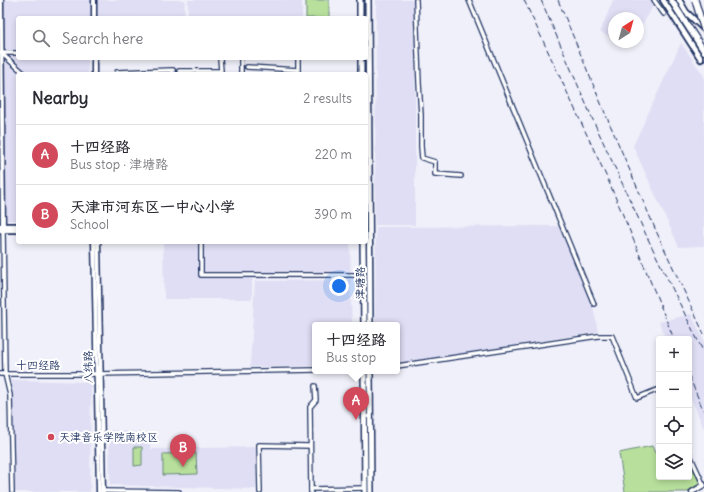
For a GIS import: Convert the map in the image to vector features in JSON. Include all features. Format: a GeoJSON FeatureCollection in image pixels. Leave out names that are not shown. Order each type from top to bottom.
{"type":"FeatureCollection","features":[{"type":"Feature","properties":{"kind":"highway"},"geometry":{"type":"LineString","coordinates":[[671,0],[704,51]]}},
{"type":"Feature","properties":{"kind":"highway"},"geometry":{"type":"LineString","coordinates":[[695,0],[704,29]]}},
{"type":"Feature","properties":{"kind":"main road"},"geometry":{"type":"LineString","coordinates":[[360,0],[360,16]]}},
{"type":"Feature","properties":{"kind":"main road","name":"津塘路"},"geometry":{"type":"LineString","coordinates":[[368,0],[368,16]]}},
{"type":"Feature","properties":{"kind":"main road"},"geometry":{"type":"LineString","coordinates":[[662,0],[701,59]]}},
{"type":"Feature","properties":{"kind":"main road"},"geometry":{"type":"LineString","coordinates":[[679,0],[686,12],[704,29]]}},
{"type":"Feature","properties":{"kind":"main road"},"geometry":{"type":"LineString","coordinates":[[361,60],[361,72]]}},
{"type":"Feature","properties":{"kind":"main road","name":"津塘路"},"geometry":{"type":"LineString","coordinates":[[367,60],[368,72]]}},
{"type":"Feature","properties":{"kind":"main road","name":"津塘路"},"geometry":{"type":"LineString","coordinates":[[368,93],[370,180],[368,228],[370,245],[370,322]]}},
{"type":"Feature","properties":{"kind":"main road"},"geometry":{"type":"LineString","coordinates":[[1,228],[16,226]]}},
{"type":"Feature","properties":{"kind":"main road"},"geometry":{"type":"LineString","coordinates":[[1,228],[16,230]]}},
{"type":"Feature","properties":{"kind":"main road"},"geometry":{"type":"LineString","coordinates":[[368,241],[370,245]]}},
{"type":"Feature","properties":{"kind":"main road","name":"津塘路"},"geometry":{"type":"LineString","coordinates":[[363,244],[364,322]]}},
{"type":"Feature","properties":{"kind":"main road"},"geometry":{"type":"LineString","coordinates":[[364,374],[365,490]]}},
{"type":"Feature","properties":{"kind":"main road"},"geometry":{"type":"LineString","coordinates":[[370,374],[371,492]]}},
{"type":"Feature","properties":{"kind":"street"},"geometry":{"type":"LineString","coordinates":[[1,0],[1,228],[5,374],[10,395],[12,492]]}},
{"type":"Feature","properties":{"kind":"street"},"geometry":{"type":"LineString","coordinates":[[94,0],[94,16]]}},
{"type":"Feature","properties":{"kind":"street"},"geometry":{"type":"LineString","coordinates":[[416,0],[422,158],[434,162],[435,174],[461,176]]}},
{"type":"Feature","properties":{"kind":"street"},"geometry":{"type":"LineString","coordinates":[[469,0],[594,304]]}},
{"type":"Feature","properties":{"kind":"street"},"geometry":{"type":"LineString","coordinates":[[654,0],[664,14]]}},
{"type":"Feature","properties":{"kind":"street"},"geometry":{"type":"LineString","coordinates":[[1,53],[16,53]]}},
{"type":"Feature","properties":{"kind":"street"},"geometry":{"type":"LineString","coordinates":[[1,53],[23,72]]}},
{"type":"Feature","properties":{"kind":"street"},"geometry":{"type":"LineString","coordinates":[[94,60],[94,72]]}},
{"type":"Feature","properties":{"kind":"street"},"geometry":{"type":"LineString","coordinates":[[179,71],[221,71],[220,60]]}},
{"type":"Feature","properties":{"kind":"street"},"geometry":{"type":"LineString","coordinates":[[241,60],[241,72]]}},
{"type":"Feature","properties":{"kind":"street"},"geometry":{"type":"LineString","coordinates":[[247,67],[298,72],[298,60]]}},
{"type":"Feature","properties":{"kind":"street"},"geometry":{"type":"LineString","coordinates":[[117,72],[173,70],[173,72]]}},
{"type":"Feature","properties":{"kind":"street","name":"八纬路"},"geometry":{"type":"LineString","coordinates":[[94,244],[102,492]]}},
{"type":"Feature","properties":{"kind":"street","name":"八纬路"},"geometry":{"type":"LineString","coordinates":[[98,244],[99,374]]}},
{"type":"Feature","properties":{"kind":"street"},"geometry":{"type":"LineString","coordinates":[[201,244],[201,275],[363,275]]}},
{"type":"Feature","properties":{"kind":"street"},"geometry":{"type":"LineString","coordinates":[[400,366],[598,336],[612,336],[637,398],[656,390]]}},
{"type":"Feature","properties":{"kind":"street","name":"十四经路"},"geometry":{"type":"LineString","coordinates":[[0,374],[99,374],[312,370]]}},
{"type":"Feature","properties":{"kind":"street"},"geometry":{"type":"LineString","coordinates":[[315,386],[316,400],[310,407],[311,490],[365,490]]}},
{"type":"Feature","properties":{"kind":"street"},"geometry":{"type":"LineString","coordinates":[[260,492],[259,445],[310,446]]}},
{"type":"Feature","properties":{"kind":"street"},"geometry":{"type":"LineString","coordinates":[[692,460],[704,486],[692,492]]}},
{"type":"Feature","properties":{"kind":"street"},"geometry":{"type":"LineString","coordinates":[[102,492],[179,492]]}},
{"type":"Feature","properties":{"kind":"shaded area"},"geometry":{"type":"Polygon","coordinates":[[[0,0],[185,0],[184,16],[16,16],[16,60],[88,60],[88,72],[16,72],[16,220],[7,220],[0,0]]]}},
{"type":"Feature","properties":{"kind":"shaded area"},"geometry":{"type":"Polygon","coordinates":[[[188,0],[302,0],[302,16],[188,16],[188,0]]]}},
{"type":"Feature","properties":{"kind":"shaded area"},"geometry":{"type":"Polygon","coordinates":[[[376,0],[415,0],[415,225],[375,225],[376,0]]]}},
{"type":"Feature","properties":{"kind":"shaded area"},"geometry":{"type":"Polygon","coordinates":[[[613,0],[652,0],[655,3],[644,22],[644,12],[608,12],[613,0]]]}},
{"type":"Feature","properties":{"kind":"shaded area"},"geometry":{"type":"Polygon","coordinates":[[[608,12],[608,36],[600,32],[608,12]]]}},
{"type":"Feature","properties":{"kind":"shaded area"},"geometry":{"type":"Polygon","coordinates":[[[681,43],[704,76],[704,246],[679,247],[633,146],[681,43]]]}},
{"type":"Feature","properties":{"kind":"shaded area"},"geometry":{"type":"Polygon","coordinates":[[[560,226],[593,306],[598,332],[400,364],[400,322],[375,322],[376,227],[560,226]]]}},
{"type":"Feature","properties":{"kind":"shaded area"},"geometry":{"type":"Polygon","coordinates":[[[163,244],[350,244],[351,278],[252,279],[252,299],[164,299],[163,244]]]}},
{"type":"Feature","properties":{"kind":"shaded area"},"geometry":{"type":"Polygon","coordinates":[[[350,280],[352,322],[312,322],[312,366],[250,367],[255,281],[350,280]]]}},
{"type":"Feature","properties":{"kind":"shaded area"},"geometry":{"type":"Polygon","coordinates":[[[691,314],[704,340],[704,429],[692,400],[692,336],[665,336],[659,322],[691,314]]]}},
{"type":"Feature","properties":{"kind":"shaded area","name":"天津音乐学院南校区"},"geometry":{"type":"Polygon","coordinates":[[[12,380],[91,382],[90,492],[13,492],[12,380]]]}},
{"type":"Feature","properties":{"kind":"shaded area"},"geometry":{"type":"Polygon","coordinates":[[[109,430],[148,433],[151,449],[256,447],[256,489],[110,485],[109,430]]]}},
{"type":"Feature","properties":{"kind":"green space"},"geometry":{"type":"Polygon","coordinates":[[[306,0],[329,0],[329,16],[306,16],[306,0]]]}},
{"type":"Feature","properties":{"kind":"green space"},"geometry":{"type":"Polygon","coordinates":[[[652,446],[656,453],[656,480],[692,480],[692,467],[700,484],[687,492],[625,492],[619,453],[652,446]]]}},
{"type":"Feature","properties":{"kind":"green space"},"geometry":{"type":"Polygon","coordinates":[[[134,447],[142,447],[142,465],[134,466],[134,447]]]}},
{"type":"Feature","properties":{"kind":"green space"},"geometry":{"type":"Polygon","coordinates":[[[196,453],[197,474],[163,475],[163,454],[196,453]]]}},
{"type":"Feature","properties":{"kind":"tunnel"},"geometry":{"type":"LineString","coordinates":[[701,59],[704,64]]}},
{"type":"Feature","properties":{"kind":"railway"},"geometry":{"type":"LineString","coordinates":[[524,0],[608,180],[673,336]]}},
{"type":"Feature","properties":{"kind":"railway"},"geometry":{"type":"LineString","coordinates":[[541,0],[593,120],[647,237],[704,353]]}},
{"type":"Feature","properties":{"kind":"railway"},"geometry":{"type":"LineString","coordinates":[[558,0],[657,233],[704,334]]}},
{"type":"Feature","properties":{"kind":"railway"},"geometry":{"type":"LineString","coordinates":[[692,383],[704,412]]}},
{"type":"Feature","properties":{"kind":"place","name":"十四经路"},"geometry":{"type":"Point","coordinates":[356,420]}},
{"type":"Feature","properties":{"kind":"place","name":"天津音乐学院南校区"},"geometry":{"type":"Point","coordinates":[51,437]}},
{"type":"Feature","properties":{"kind":"place","name":"天津市河东区一中心小学"},"geometry":{"type":"Point","coordinates":[183,467]}}]}
